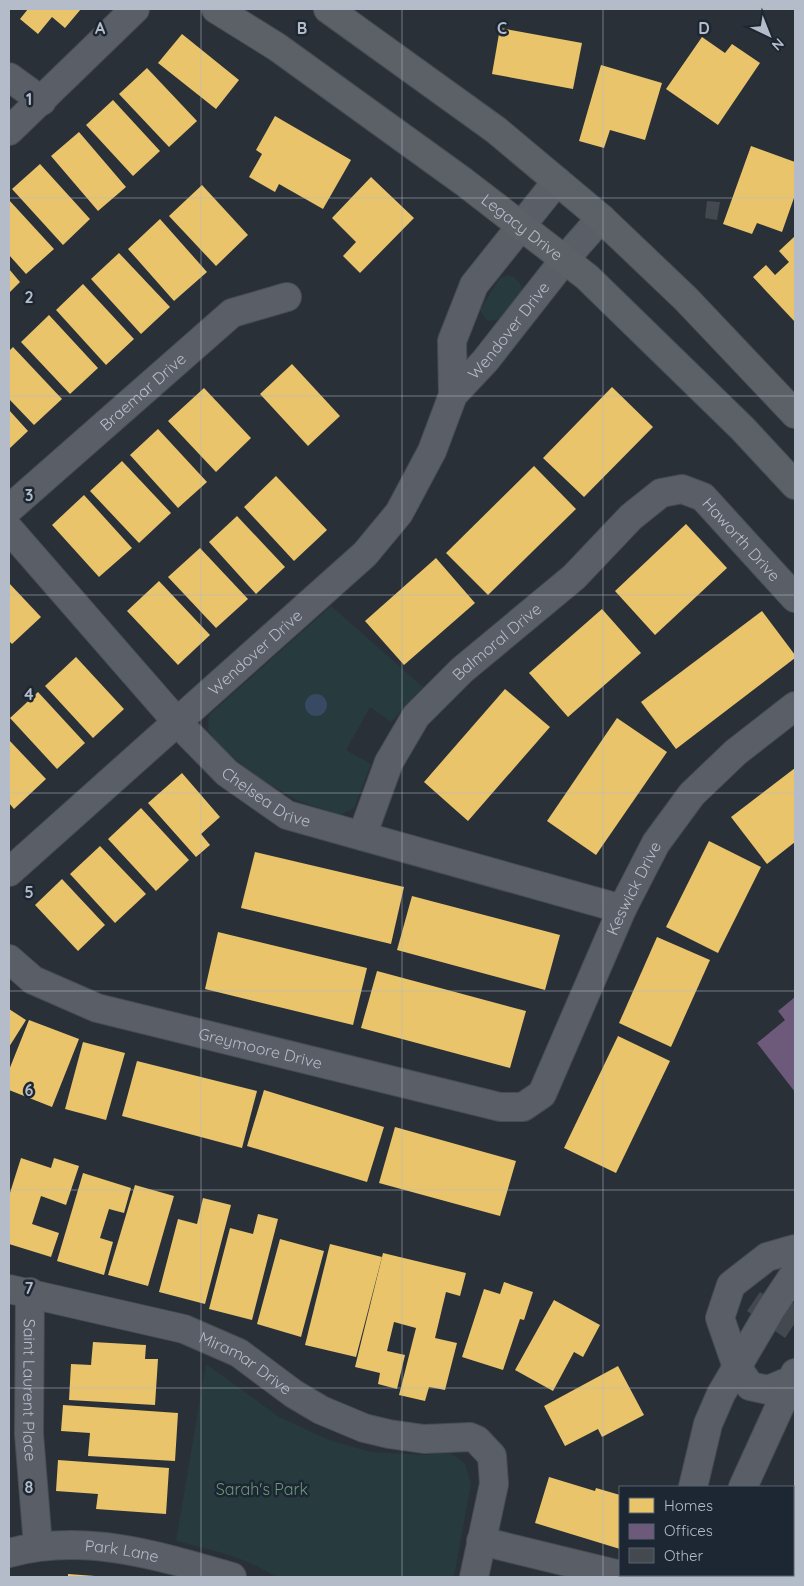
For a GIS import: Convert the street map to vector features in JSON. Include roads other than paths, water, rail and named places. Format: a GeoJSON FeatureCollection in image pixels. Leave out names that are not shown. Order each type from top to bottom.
{"type":"FeatureCollection","features":[{"type":"Feature","properties":{"kind":"main road","name":"Legacy Drive"},"geometry":{"type":"LineString","coordinates":[[216,9],[278,47],[464,182],[587,277],[729,415],[795,485]]}},
{"type":"Feature","properties":{"kind":"main road"},"geometry":{"type":"LineString","coordinates":[[328,9],[496,130],[601,218],[686,299],[795,414]]}},
{"type":"Feature","properties":{"kind":"street"},"geometry":{"type":"LineString","coordinates":[[9,131],[135,9]]}},
{"type":"Feature","properties":{"kind":"street"},"geometry":{"type":"LineString","coordinates":[[9,77],[42,101]]}},
{"type":"Feature","properties":{"kind":"street","name":"Wendover Drive"},"geometry":{"type":"LineString","coordinates":[[453,395],[452,341],[474,285],[556,181]]}},
{"type":"Feature","properties":{"kind":"street","name":"Wendover Drive"},"geometry":{"type":"LineString","coordinates":[[9,872],[178,723],[364,554],[399,513],[432,451],[453,395],[515,325],[565,260],[601,218]]}},
{"type":"Feature","properties":{"kind":"street","name":"Braemar Drive"},"geometry":{"type":"LineString","coordinates":[[9,509],[232,313],[287,297]]}},
{"type":"Feature","properties":{"kind":"street","name":"Haworth Drive"},"geometry":{"type":"LineString","coordinates":[[682,489],[703,497],[795,598]]}},
{"type":"Feature","properties":{"kind":"street","name":"Balmoral Drive"},"geometry":{"type":"LineString","coordinates":[[362,836],[389,762],[416,716],[462,670],[574,577],[631,517],[661,493],[682,489]]}},
{"type":"Feature","properties":{"kind":"street","name":"Chelsea Drive"},"geometry":{"type":"LineString","coordinates":[[9,529],[178,723],[227,773],[287,815],[622,908]]}},
{"type":"Feature","properties":{"kind":"street","name":"Keswick Drive"},"geometry":{"type":"LineString","coordinates":[[522,1107],[542,1094],[622,908],[656,843],[692,794],[736,752],[795,706]]}},
{"type":"Feature","properties":{"kind":"street","name":"Greymoore Drive"},"geometry":{"type":"LineString","coordinates":[[9,959],[33,980],[97,1008],[500,1107],[522,1107]]}},
{"type":"Feature","properties":{"kind":"street"},"geometry":{"type":"LineString","coordinates":[[793,1376],[768,1390],[750,1386],[737,1366],[720,1318],[731,1285],[768,1257],[795,1250]]}},
{"type":"Feature","properties":{"kind":"street"},"geometry":{"type":"LineString","coordinates":[[693,1486],[708,1424],[721,1394],[795,1273]]}},
{"type":"Feature","properties":{"kind":"street","name":"Miramar Drive"},"geometry":{"type":"LineString","coordinates":[[19,1291],[184,1329],[239,1353],[294,1394],[321,1410],[364,1428],[389,1434],[424,1438],[470,1437],[477,1440],[492,1456],[494,1484],[481,1541]]}},
{"type":"Feature","properties":{"kind":"street","name":"Saint Laurent Place"},"geometry":{"type":"LineString","coordinates":[[19,1291],[28,1434],[38,1546]]}},
{"type":"Feature","properties":{"kind":"street"},"geometry":{"type":"LineString","coordinates":[[743,1486],[793,1376]]}},
{"type":"Feature","properties":{"kind":"street"},"geometry":{"type":"LineString","coordinates":[[474,1577],[481,1541],[619,1575]]}},
{"type":"Feature","properties":{"kind":"street","name":"Park Lane"},"geometry":{"type":"LineString","coordinates":[[9,1553],[38,1546],[99,1547],[152,1553],[232,1577]]}},
{"type":"Feature","properties":{"kind":"water"},"geometry":{"type":"Polygon","coordinates":[[[316,694],[324,697],[327,705],[324,713],[316,716],[308,713],[305,705],[308,697],[316,694]]]}},
{"type":"Feature","properties":{"kind":"park label","name":"Sarah's Park"},"geometry":{"type":"Point","coordinates":[262,1489]}}]}
